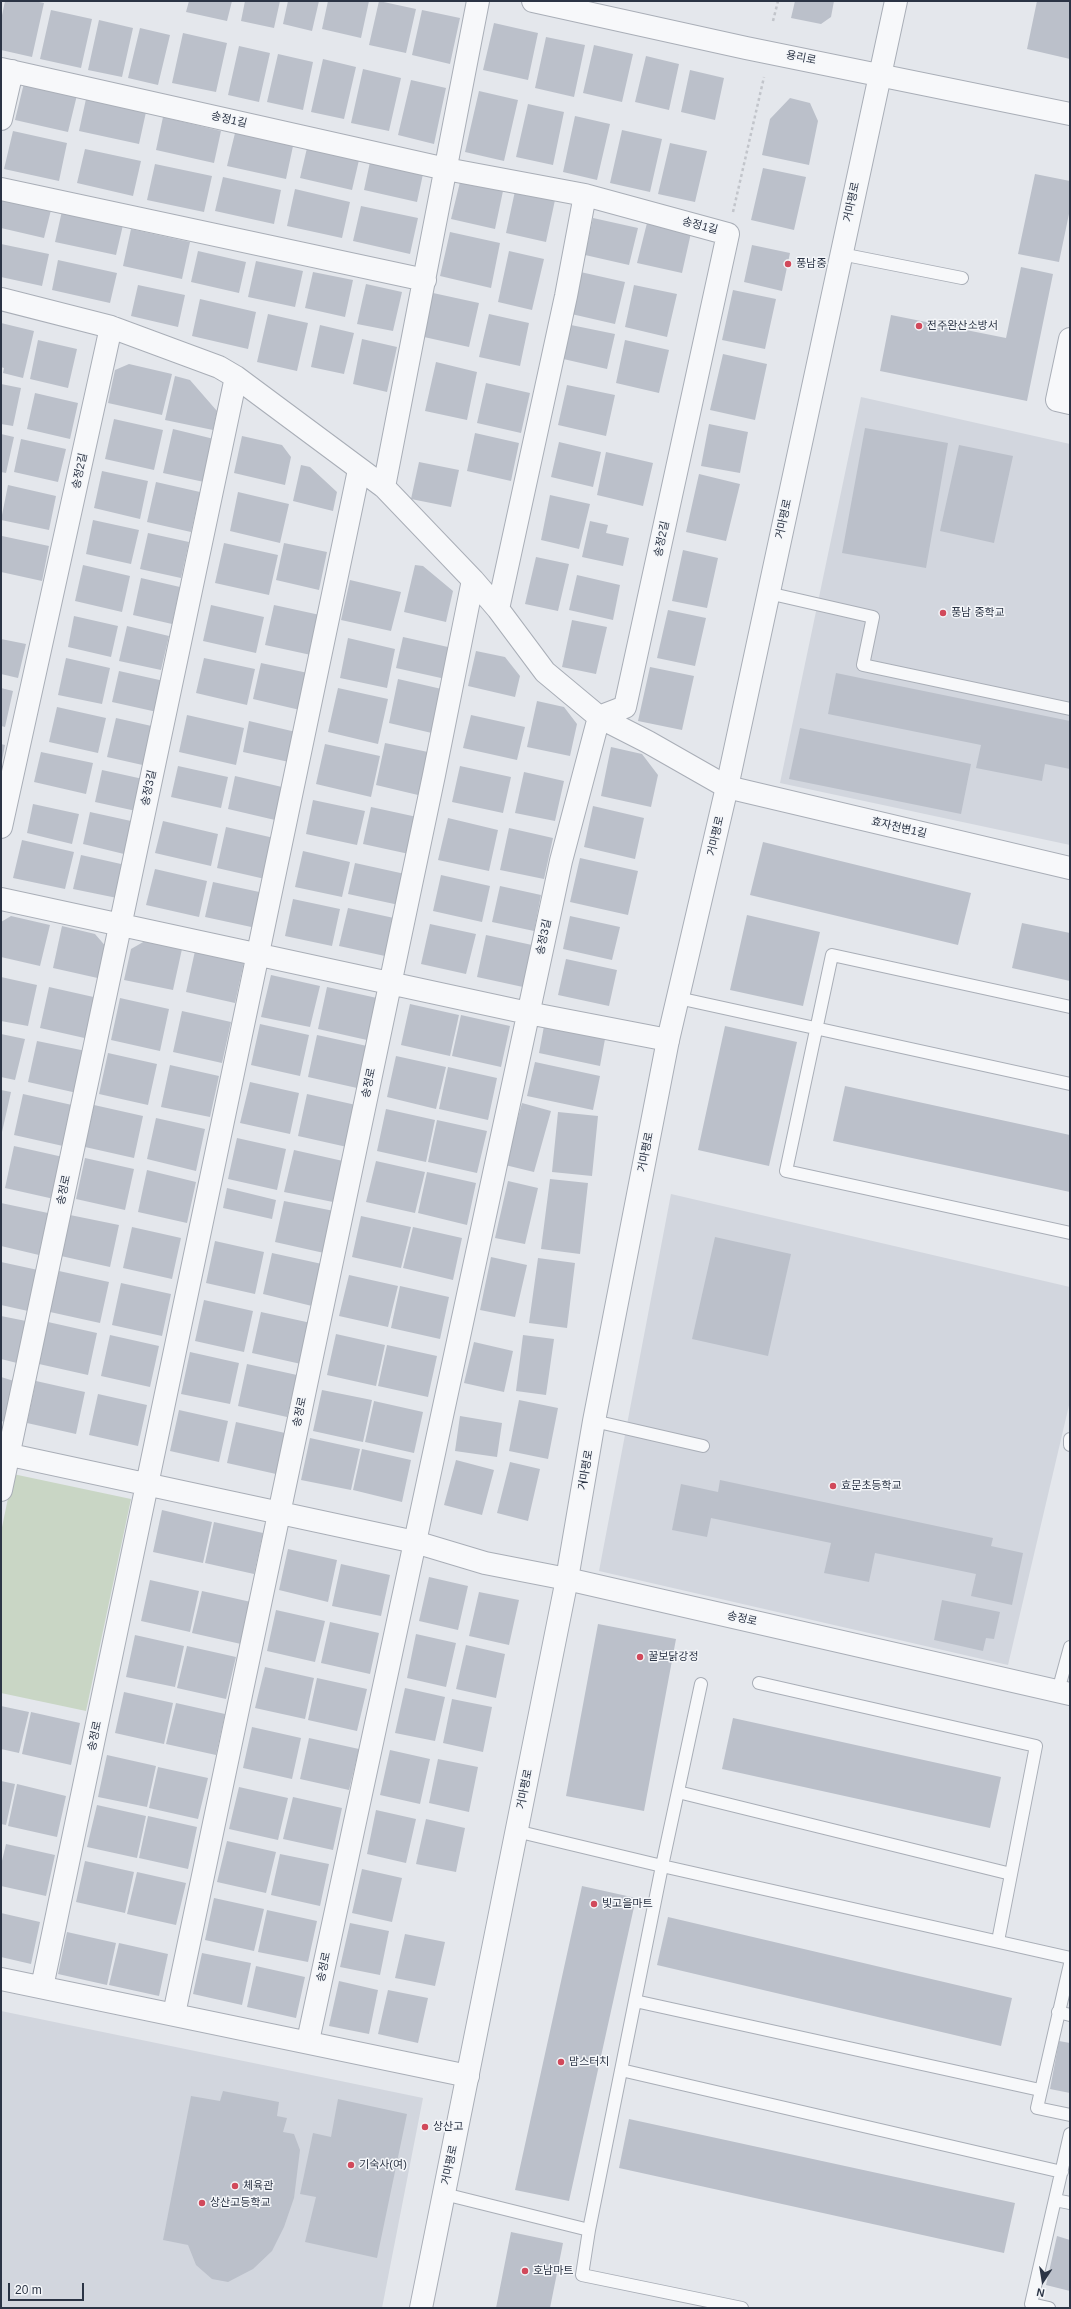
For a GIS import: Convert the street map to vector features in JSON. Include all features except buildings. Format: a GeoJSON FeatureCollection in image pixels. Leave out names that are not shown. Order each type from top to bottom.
{"type":"FeatureCollection","features":[{"type":"Feature","properties":{"kind":"street"},"geometry":{"type":"LineString","coordinates":[[384,487],[478,1]]}},
{"type":"Feature","properties":{"kind":"street","name":"용리로"},"geometry":{"type":"LineString","coordinates":[[533,1],[746,48],[880,74],[1070,114]]}},
{"type":"Feature","properties":{"kind":"street","name":"거마평로"},"geometry":{"type":"LineString","coordinates":[[421,2308],[567,1579],[594,1421],[668,1040],[727,787],[896,1]]}},
{"type":"Feature","properties":{"kind":"street","name":"송정1길"},"geometry":{"type":"LineString","coordinates":[[1,119],[6,70],[446,168],[585,195],[728,234],[705,344]]}},
{"type":"Feature","properties":{"kind":"street"},"geometry":{"type":"LineString","coordinates":[[1,189],[425,280]]}},
{"type":"Feature","properties":{"kind":"street"},"geometry":{"type":"LineString","coordinates":[[498,608],[566,296],[585,195]]}},
{"type":"Feature","properties":{"kind":"street"},"geometry":{"type":"LineString","coordinates":[[1,299],[111,327],[219,367],[236,377],[359,470],[384,487],[498,608],[545,672],[599,717],[648,742],[727,787]]}},
{"type":"Feature","properties":{"kind":"street","name":"송정2길"},"geometry":{"type":"LineString","coordinates":[[1,827],[111,327]]}},
{"type":"Feature","properties":{"kind":"street"},"geometry":{"type":"LineString","coordinates":[[1070,338],[1057,400],[1070,403]]}},
{"type":"Feature","properties":{"kind":"street","name":"송정2길"},"geometry":{"type":"LineString","coordinates":[[599,717],[625,707],[705,344]]}},
{"type":"Feature","properties":{"kind":"street","name":"송정3길"},"geometry":{"type":"LineString","coordinates":[[120,925],[236,377]]}},
{"type":"Feature","properties":{"kind":"street"},"geometry":{"type":"LineString","coordinates":[[258,954],[359,470]]}},
{"type":"Feature","properties":{"kind":"street"},"geometry":{"type":"LineString","coordinates":[[390,983],[473,580]]}},
{"type":"Feature","properties":{"kind":"street","name":"송정3길"},"geometry":{"type":"LineString","coordinates":[[528,1013],[561,861],[599,717]]}},
{"type":"Feature","properties":{"kind":"street","name":"효자천변1길"},"geometry":{"type":"LineString","coordinates":[[727,787],[1070,868]]}},
{"type":"Feature","properties":{"kind":"street"},"geometry":{"type":"LineString","coordinates":[[1,899],[528,1013],[668,1040]]}},
{"type":"Feature","properties":{"kind":"street","name":"송정로"},"geometry":{"type":"LineString","coordinates":[[1,1490],[5,1454],[120,925]]}},
{"type":"Feature","properties":{"kind":"street","name":"송정로"},"geometry":{"type":"LineString","coordinates":[[42,1987],[258,954]]}},
{"type":"Feature","properties":{"kind":"street","name":"송정로"},"geometry":{"type":"LineString","coordinates":[[174,2014],[390,983]]}},
{"type":"Feature","properties":{"kind":"street","name":"송정로"},"geometry":{"type":"LineString","coordinates":[[308,2041],[528,1013]]}},
{"type":"Feature","properties":{"kind":"street","name":"송정로"},"geometry":{"type":"LineString","coordinates":[[5,1454],[415,1542],[485,1563],[567,1579],[1064,1693]]}},
{"type":"Feature","properties":{"kind":"street"},"geometry":{"type":"LineString","coordinates":[[1,1979],[308,2041],[468,2076]]}},
{"type":"Feature","properties":{"kind":"lane"},"geometry":{"type":"LineString","coordinates":[[841,254],[962,278]]}},
{"type":"Feature","properties":{"kind":"lane"},"geometry":{"type":"LineString","coordinates":[[768,593],[873,617],[863,665],[1070,709]]}},
{"type":"Feature","properties":{"kind":"lane"},"geometry":{"type":"LineString","coordinates":[[1070,1007],[832,955],[786,1171],[1070,1233]]}},
{"type":"Feature","properties":{"kind":"lane"},"geometry":{"type":"LineString","coordinates":[[678,998],[1070,1084]]}},
{"type":"Feature","properties":{"kind":"lane"},"geometry":{"type":"LineString","coordinates":[[594,1421],[703,1446]]}},
{"type":"Feature","properties":{"kind":"lane"},"geometry":{"type":"LineString","coordinates":[[1070,1440],[1070,1445]]}},
{"type":"Feature","properties":{"kind":"lane"},"geometry":{"type":"LineString","coordinates":[[1064,1693],[1070,1647]]}},
{"type":"Feature","properties":{"kind":"lane"},"geometry":{"type":"LineString","coordinates":[[759,1683],[1036,1746],[998,1941]]}},
{"type":"Feature","properties":{"kind":"lane"},"geometry":{"type":"LineString","coordinates":[[701,1684],[662,1866],[589,2230],[582,2275],[742,2308]]}},
{"type":"Feature","properties":{"kind":"lane"},"geometry":{"type":"LineString","coordinates":[[678,1792],[1012,1874]]}},
{"type":"Feature","properties":{"kind":"lane"},"geometry":{"type":"LineString","coordinates":[[516,1831],[662,1866],[1070,1958]]}},
{"type":"Feature","properties":{"kind":"lane"},"geometry":{"type":"LineString","coordinates":[[1070,1964],[1037,2108],[1070,2115]]}},
{"type":"Feature","properties":{"kind":"lane"},"geometry":{"type":"LineString","coordinates":[[635,2001],[1040,2090]]}},
{"type":"Feature","properties":{"kind":"lane"},"geometry":{"type":"LineString","coordinates":[[1058,2012],[1070,2015]]}},
{"type":"Feature","properties":{"kind":"lane"},"geometry":{"type":"LineString","coordinates":[[621,2070],[1062,2172]]}},
{"type":"Feature","properties":{"kind":"lane"},"geometry":{"type":"LineString","coordinates":[[1049,2308],[1031,2304],[1070,2134]]}},
{"type":"Feature","properties":{"kind":"lane"},"geometry":{"type":"LineString","coordinates":[[444,2194],[589,2230]]}},
{"type":"Feature","properties":{"kind":"lane"},"geometry":{"type":"LineString","coordinates":[[1055,2200],[1070,2203]]}},
{"type":"Feature","properties":{"kind":"path"},"geometry":{"type":"LineString","coordinates":[[773,21],[778,1]]}},
{"type":"Feature","properties":{"kind":"path"},"geometry":{"type":"LineString","coordinates":[[728,234],[764,77]]}},
{"type":"Feature","properties":{"kind":"shaded area","name":"풍남 중학교"},"geometry":{"type":"Polygon","coordinates":[[[861,397],[1070,444],[1070,845],[780,783],[861,397]]]}},
{"type":"Feature","properties":{"kind":"shaded area","name":"효문초등학교"},"geometry":{"type":"Polygon","coordinates":[[[671,1194],[1070,1287],[1070,1401],[1008,1665],[599,1571],[671,1194]]]}},
{"type":"Feature","properties":{"kind":"shaded area","name":"상산고등학교"},"geometry":{"type":"Polygon","coordinates":[[[1,2011],[423,2098],[382,2308],[1,2308],[1,2011]]]}},
{"type":"Feature","properties":{"kind":"green space"},"geometry":{"type":"Polygon","coordinates":[[[13,1474],[131,1499],[86,1711],[1,1693],[1,1532],[13,1474]]]}},
{"type":"Feature","properties":{"kind":"place","name":"풍남중"},"geometry":{"type":"Point","coordinates":[788,264]}},
{"type":"Feature","properties":{"kind":"place","name":"전주완산소방서"},"geometry":{"type":"Point","coordinates":[919,326]}},
{"type":"Feature","properties":{"kind":"place","name":"풍남 중학교"},"geometry":{"type":"Point","coordinates":[943,613]}},
{"type":"Feature","properties":{"kind":"place","name":"효문초등학교"},"geometry":{"type":"Point","coordinates":[833,1486]}},
{"type":"Feature","properties":{"kind":"place","name":"꿀보닭강정"},"geometry":{"type":"Point","coordinates":[640,1657]}},
{"type":"Feature","properties":{"kind":"place","name":"빛고을마트"},"geometry":{"type":"Point","coordinates":[594,1904]}},
{"type":"Feature","properties":{"kind":"place","name":"맘스터치"},"geometry":{"type":"Point","coordinates":[561,2062]}},
{"type":"Feature","properties":{"kind":"place","name":"상산고"},"geometry":{"type":"Point","coordinates":[425,2127]}},
{"type":"Feature","properties":{"kind":"place","name":"기숙사(여)"},"geometry":{"type":"Point","coordinates":[351,2165]}},
{"type":"Feature","properties":{"kind":"place","name":"체육관"},"geometry":{"type":"Point","coordinates":[235,2186]}},
{"type":"Feature","properties":{"kind":"place","name":"상산고등학교"},"geometry":{"type":"Point","coordinates":[202,2203]}},
{"type":"Feature","properties":{"kind":"place","name":"호남마트"},"geometry":{"type":"Point","coordinates":[525,2271]}}]}
